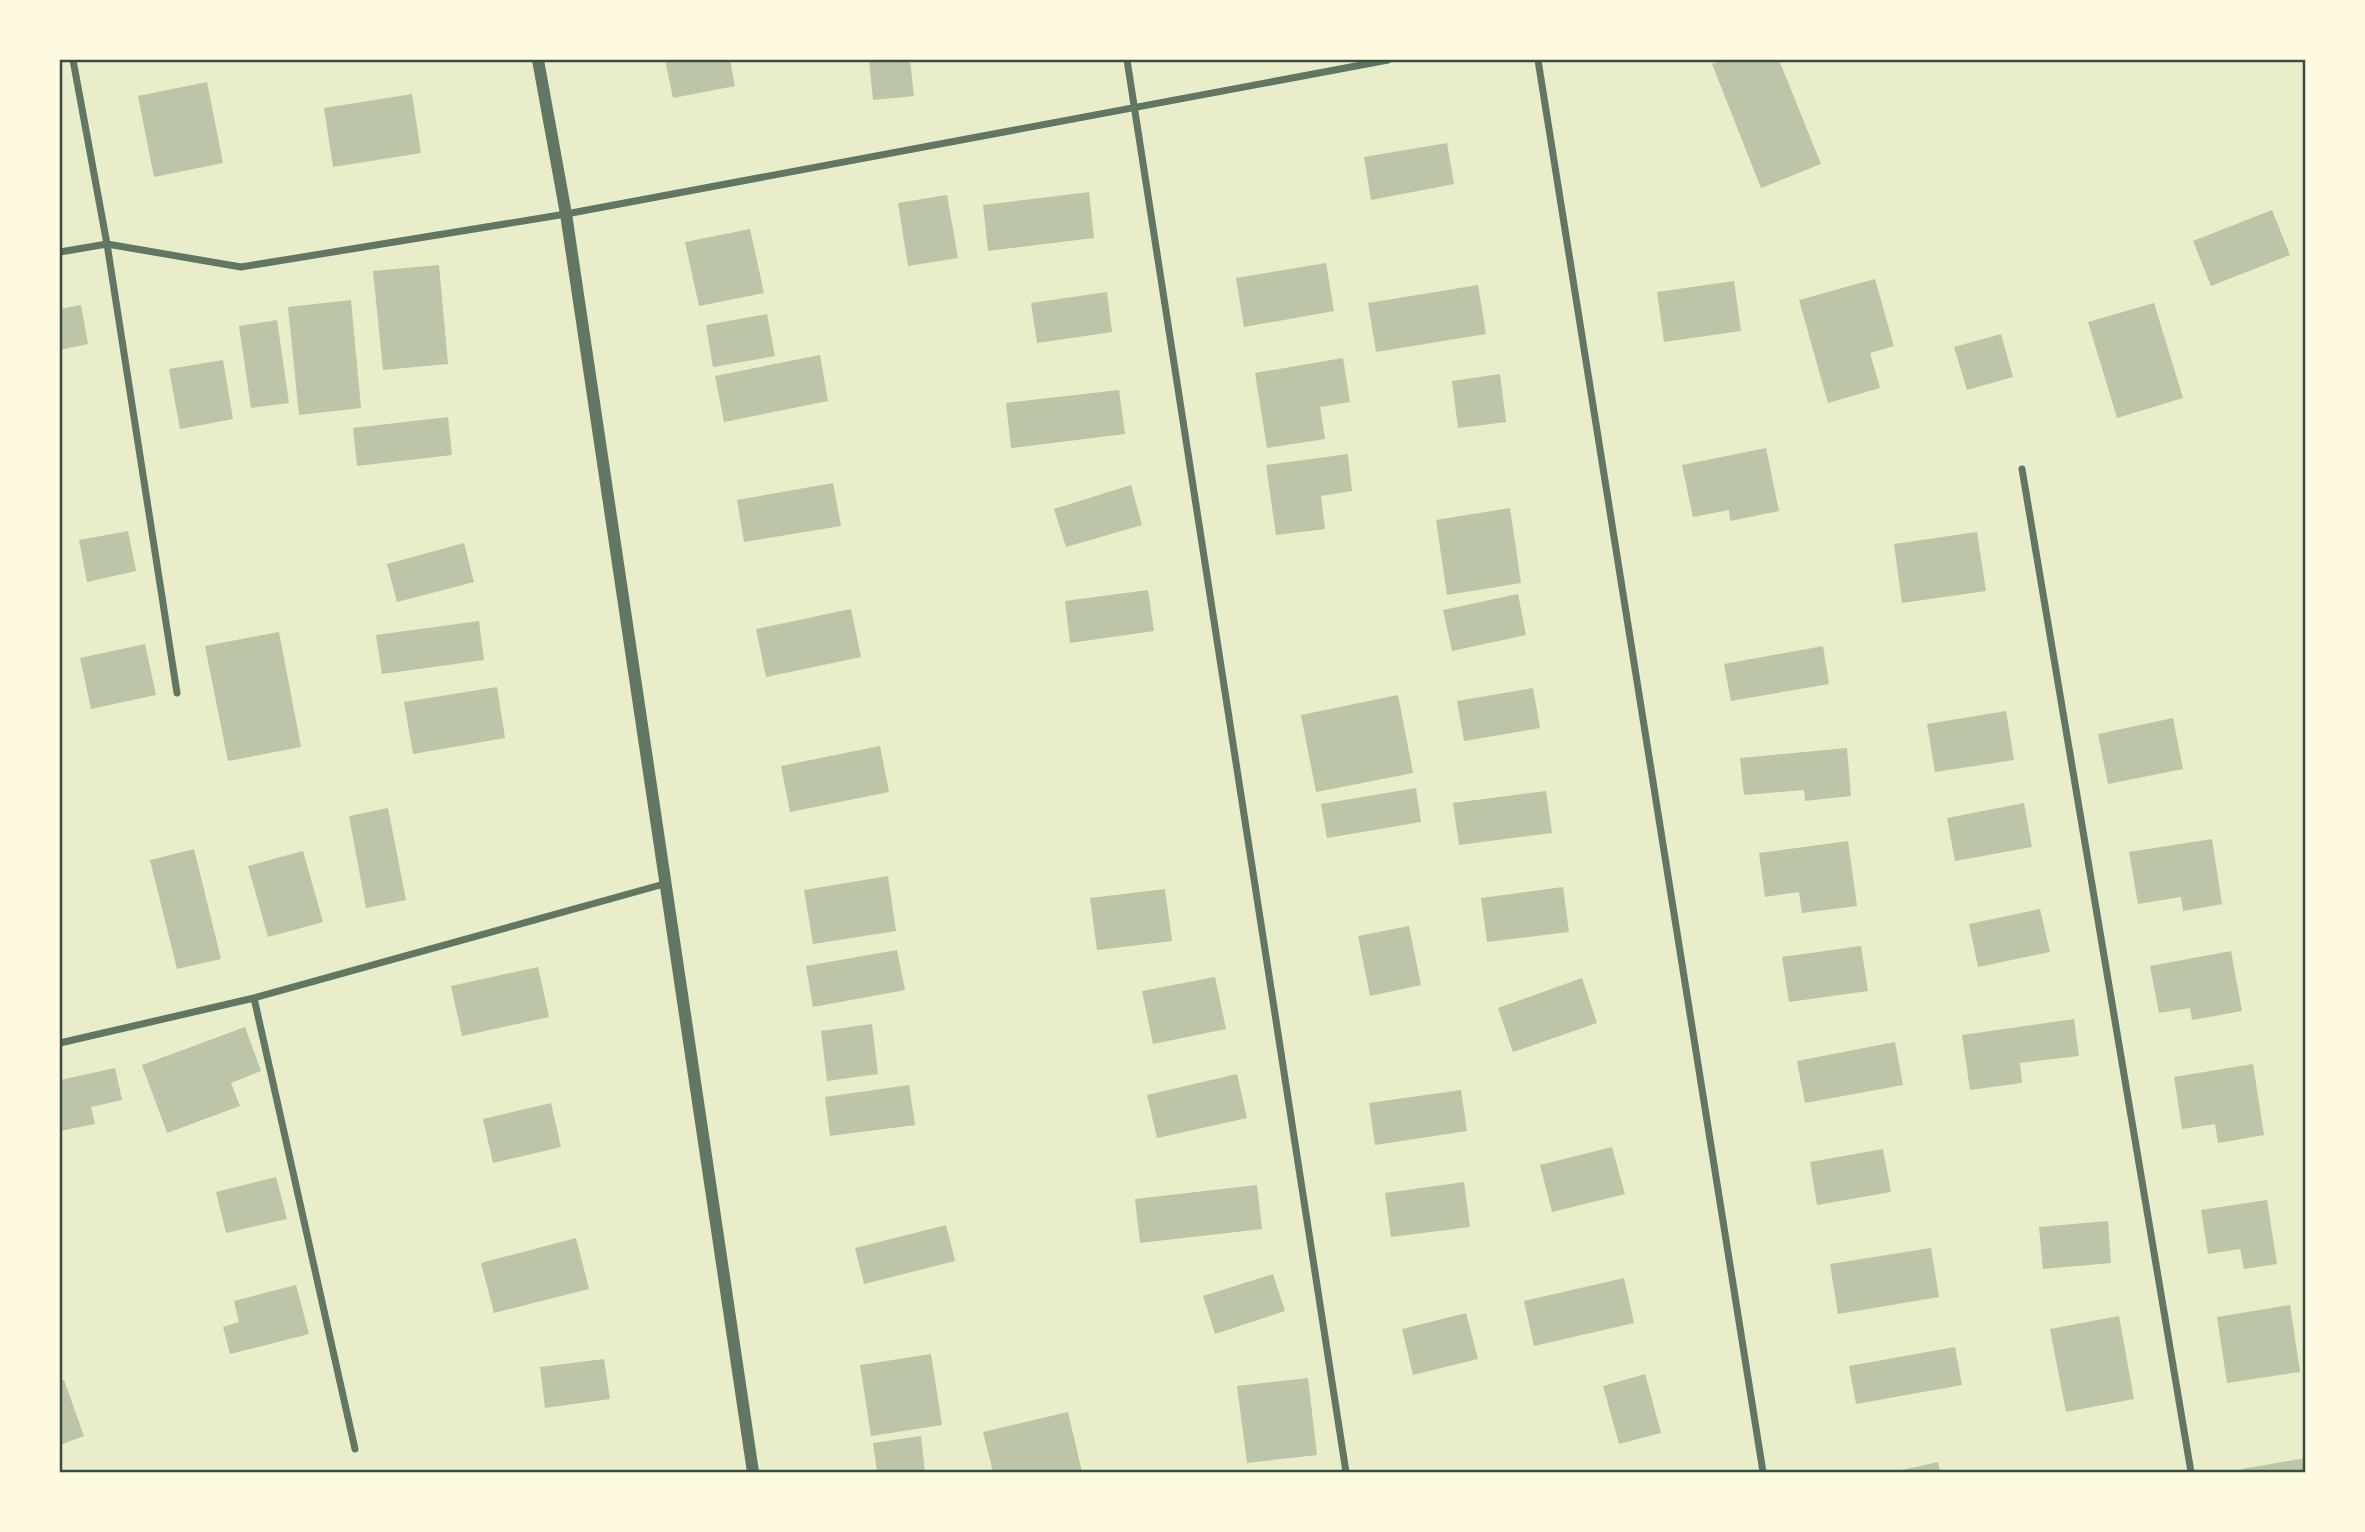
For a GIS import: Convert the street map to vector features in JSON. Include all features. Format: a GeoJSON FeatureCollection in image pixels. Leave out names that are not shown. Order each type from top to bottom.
{"type":"FeatureCollection","features":[{"type":"Feature","properties":{"kind":"street"},"geometry":{"type":"LineString","coordinates":[[73,60],[107,244],[177,693]]}},
{"type":"Feature","properties":{"kind":"street"},"geometry":{"type":"LineString","coordinates":[[538,60],[566,214],[753,1472]]}},
{"type":"Feature","properties":{"kind":"street"},"geometry":{"type":"LineString","coordinates":[[1127,60],[1346,1472]]}},
{"type":"Feature","properties":{"kind":"street"},"geometry":{"type":"LineString","coordinates":[[60,252],[107,244],[240,267],[566,214],[1388,60]]}},
{"type":"Feature","properties":{"kind":"street"},"geometry":{"type":"LineString","coordinates":[[1538,60],[1763,1472]]}},
{"type":"Feature","properties":{"kind":"street"},"geometry":{"type":"LineString","coordinates":[[2022,469],[2191,1472]]}},
{"type":"Feature","properties":{"kind":"street"},"geometry":{"type":"LineString","coordinates":[[60,1043],[254,998],[664,884]]}},
{"type":"Feature","properties":{"kind":"street"},"geometry":{"type":"LineString","coordinates":[[254,998],[355,1448]]}},
{"type":"Feature","properties":{"kind":"building"},"geometry":{"type":"Polygon","coordinates":[[[665,60],[730,60],[735,86],[673,98],[665,60]]]}},
{"type":"Feature","properties":{"kind":"building"},"geometry":{"type":"Polygon","coordinates":[[[869,60],[910,60],[914,96],[873,100],[869,60]]]}},
{"type":"Feature","properties":{"kind":"building"},"geometry":{"type":"Polygon","coordinates":[[[1724,60],[1779,60],[1821,164],[1761,188],[1712,64],[1724,60]]]}},
{"type":"Feature","properties":{"kind":"building"},"geometry":{"type":"Polygon","coordinates":[[[207,82],[223,163],[154,177],[138,96],[207,82]]]}},
{"type":"Feature","properties":{"kind":"building"},"geometry":{"type":"Polygon","coordinates":[[[412,94],[421,153],[333,167],[324,108],[412,94]]]}},
{"type":"Feature","properties":{"kind":"building"},"geometry":{"type":"Polygon","coordinates":[[[1447,143],[1454,184],[1371,200],[1364,157],[1447,143]]]}},
{"type":"Feature","properties":{"kind":"building"},"geometry":{"type":"Polygon","coordinates":[[[1089,192],[1094,238],[988,251],[983,205],[1089,192]]]}},
{"type":"Feature","properties":{"kind":"building"},"geometry":{"type":"Polygon","coordinates":[[[947,195],[958,258],[908,266],[898,203],[947,195]]]}},
{"type":"Feature","properties":{"kind":"building"},"geometry":{"type":"Polygon","coordinates":[[[2272,210],[2290,255],[2211,286],[2193,241],[2272,210]]]}},
{"type":"Feature","properties":{"kind":"building"},"geometry":{"type":"Polygon","coordinates":[[[750,229],[764,293],[699,306],[685,242],[750,229]]]}},
{"type":"Feature","properties":{"kind":"building"},"geometry":{"type":"Polygon","coordinates":[[[1326,263],[1334,311],[1244,327],[1236,278],[1326,263]]]}},
{"type":"Feature","properties":{"kind":"building"},"geometry":{"type":"Polygon","coordinates":[[[439,265],[448,364],[383,370],[373,271],[439,265]]]}},
{"type":"Feature","properties":{"kind":"building"},"geometry":{"type":"Polygon","coordinates":[[[1875,279],[1894,346],[1870,353],[1880,388],[1828,403],[1799,300],[1875,279]]]}},
{"type":"Feature","properties":{"kind":"building"},"geometry":{"type":"Polygon","coordinates":[[[1734,281],[1741,331],[1664,342],[1657,292],[1734,281]]]}},
{"type":"Feature","properties":{"kind":"building"},"geometry":{"type":"Polygon","coordinates":[[[1478,285],[1486,334],[1376,352],[1368,303],[1478,285]]]}},
{"type":"Feature","properties":{"kind":"building"},"geometry":{"type":"Polygon","coordinates":[[[1107,292],[1112,332],[1037,343],[1031,303],[1107,292]]]}},
{"type":"Feature","properties":{"kind":"building"},"geometry":{"type":"Polygon","coordinates":[[[351,300],[361,408],[299,415],[288,307],[351,300]]]}},
{"type":"Feature","properties":{"kind":"building"},"geometry":{"type":"Polygon","coordinates":[[[2154,303],[2183,398],[2117,418],[2088,322],[2154,303]]]}},
{"type":"Feature","properties":{"kind":"building"},"geometry":{"type":"Polygon","coordinates":[[[81,305],[88,344],[60,350],[60,309],[81,305]]]}},
{"type":"Feature","properties":{"kind":"building"},"geometry":{"type":"Polygon","coordinates":[[[767,314],[775,356],[713,367],[706,325],[767,314]]]}},
{"type":"Feature","properties":{"kind":"building"},"geometry":{"type":"Polygon","coordinates":[[[277,320],[289,403],[251,408],[239,326],[277,320]]]}},
{"type":"Feature","properties":{"kind":"building"},"geometry":{"type":"Polygon","coordinates":[[[2001,334],[2013,377],[1967,390],[1954,347],[2001,334]]]}},
{"type":"Feature","properties":{"kind":"building"},"geometry":{"type":"Polygon","coordinates":[[[820,355],[828,401],[724,422],[715,376],[820,355]]]}},
{"type":"Feature","properties":{"kind":"building"},"geometry":{"type":"Polygon","coordinates":[[[1343,358],[1350,402],[1320,407],[1325,439],[1267,448],[1255,373],[1343,358]]]}},
{"type":"Feature","properties":{"kind":"building"},"geometry":{"type":"Polygon","coordinates":[[[223,360],[233,419],[180,429],[169,369],[223,360]]]}},
{"type":"Feature","properties":{"kind":"building"},"geometry":{"type":"Polygon","coordinates":[[[1500,374],[1506,422],[1458,428],[1452,381],[1500,374]]]}},
{"type":"Feature","properties":{"kind":"building"},"geometry":{"type":"Polygon","coordinates":[[[1119,390],[1125,434],[1011,448],[1006,403],[1119,390]]]}},
{"type":"Feature","properties":{"kind":"building"},"geometry":{"type":"Polygon","coordinates":[[[448,417],[452,455],[357,466],[353,428],[448,417]]]}},
{"type":"Feature","properties":{"kind":"building"},"geometry":{"type":"Polygon","coordinates":[[[1766,448],[1779,511],[1730,521],[1729,510],[1693,517],[1682,465],[1766,448]]]}},
{"type":"Feature","properties":{"kind":"building"},"geometry":{"type":"Polygon","coordinates":[[[1348,454],[1352,491],[1321,496],[1325,529],[1276,535],[1266,465],[1348,454]]]}},
{"type":"Feature","properties":{"kind":"building"},"geometry":{"type":"Polygon","coordinates":[[[833,483],[841,526],[744,542],[737,500],[833,483]]]}},
{"type":"Feature","properties":{"kind":"building"},"geometry":{"type":"Polygon","coordinates":[[[1131,485],[1142,525],[1066,547],[1054,509],[1131,485]]]}},
{"type":"Feature","properties":{"kind":"building"},"geometry":{"type":"Polygon","coordinates":[[[1510,508],[1521,583],[1447,595],[1436,520],[1510,508]]]}},
{"type":"Feature","properties":{"kind":"building"},"geometry":{"type":"Polygon","coordinates":[[[128,531],[136,571],[87,582],[79,540],[128,531]]]}},
{"type":"Feature","properties":{"kind":"building"},"geometry":{"type":"Polygon","coordinates":[[[1977,532],[1986,591],[1902,603],[1894,544],[1977,532]]]}},
{"type":"Feature","properties":{"kind":"building"},"geometry":{"type":"Polygon","coordinates":[[[464,543],[474,582],[397,602],[387,564],[464,543]]]}},
{"type":"Feature","properties":{"kind":"building"},"geometry":{"type":"Polygon","coordinates":[[[1148,590],[1154,631],[1070,643],[1065,601],[1148,590]]]}},
{"type":"Feature","properties":{"kind":"building"},"geometry":{"type":"Polygon","coordinates":[[[1518,594],[1526,635],[1452,651],[1443,610],[1518,594]]]}},
{"type":"Feature","properties":{"kind":"building"},"geometry":{"type":"Polygon","coordinates":[[[851,609],[861,657],[766,677],[756,629],[851,609]]]}},
{"type":"Feature","properties":{"kind":"building"},"geometry":{"type":"Polygon","coordinates":[[[479,621],[484,660],[382,674],[376,635],[479,621]]]}},
{"type":"Feature","properties":{"kind":"building"},"geometry":{"type":"Polygon","coordinates":[[[279,632],[301,747],[228,761],[205,646],[279,632]]]}},
{"type":"Feature","properties":{"kind":"building"},"geometry":{"type":"Polygon","coordinates":[[[145,644],[156,695],[91,709],[80,658],[145,644]]]}},
{"type":"Feature","properties":{"kind":"building"},"geometry":{"type":"Polygon","coordinates":[[[1823,646],[1829,684],[1731,701],[1724,664],[1823,646]]]}},
{"type":"Feature","properties":{"kind":"building"},"geometry":{"type":"Polygon","coordinates":[[[497,687],[505,738],[413,754],[404,702],[497,687]]]}},
{"type":"Feature","properties":{"kind":"building"},"geometry":{"type":"Polygon","coordinates":[[[1533,688],[1540,728],[1464,741],[1457,701],[1533,688]]]}},
{"type":"Feature","properties":{"kind":"building"},"geometry":{"type":"Polygon","coordinates":[[[1398,695],[1413,773],[1316,792],[1301,715],[1398,695]]]}},
{"type":"Feature","properties":{"kind":"building"},"geometry":{"type":"Polygon","coordinates":[[[2006,711],[2014,760],[1935,772],[1927,724],[2006,711]]]}},
{"type":"Feature","properties":{"kind":"building"},"geometry":{"type":"Polygon","coordinates":[[[2173,718],[2183,769],[2108,784],[2098,734],[2173,718]]]}},
{"type":"Feature","properties":{"kind":"building"},"geometry":{"type":"Polygon","coordinates":[[[880,746],[889,792],[790,812],[781,766],[880,746]]]}},
{"type":"Feature","properties":{"kind":"building"},"geometry":{"type":"Polygon","coordinates":[[[1847,748],[1851,796],[1805,801],[1804,790],[1744,795],[1740,758],[1847,748]]]}},
{"type":"Feature","properties":{"kind":"building"},"geometry":{"type":"Polygon","coordinates":[[[1416,788],[1421,822],[1327,838],[1321,804],[1416,788]]]}},
{"type":"Feature","properties":{"kind":"building"},"geometry":{"type":"Polygon","coordinates":[[[1546,791],[1552,833],[1459,845],[1453,803],[1546,791]]]}},
{"type":"Feature","properties":{"kind":"building"},"geometry":{"type":"Polygon","coordinates":[[[2024,803],[2032,847],[1955,861],[1947,818],[2024,803]]]}},
{"type":"Feature","properties":{"kind":"building"},"geometry":{"type":"Polygon","coordinates":[[[388,808],[406,900],[366,908],[349,816],[388,808]]]}},
{"type":"Feature","properties":{"kind":"building"},"geometry":{"type":"Polygon","coordinates":[[[2212,839],[2222,904],[2183,911],[2181,897],[2138,904],[2129,852],[2212,839]]]}},
{"type":"Feature","properties":{"kind":"building"},"geometry":{"type":"Polygon","coordinates":[[[1848,841],[1857,906],[1802,913],[1799,892],[1765,897],[1759,853],[1848,841]]]}},
{"type":"Feature","properties":{"kind":"building"},"geometry":{"type":"Polygon","coordinates":[[[194,849],[221,959],[177,969],[150,860],[194,849]]]}},
{"type":"Feature","properties":{"kind":"building"},"geometry":{"type":"Polygon","coordinates":[[[303,851],[323,922],[268,937],[248,866],[303,851]]]}},
{"type":"Feature","properties":{"kind":"building"},"geometry":{"type":"Polygon","coordinates":[[[888,876],[896,931],[813,944],[804,890],[888,876]]]}},
{"type":"Feature","properties":{"kind":"building"},"geometry":{"type":"Polygon","coordinates":[[[1563,887],[1569,932],[1487,942],[1481,898],[1563,887]]]}},
{"type":"Feature","properties":{"kind":"building"},"geometry":{"type":"Polygon","coordinates":[[[1165,889],[1172,941],[1097,950],[1090,898],[1165,889]]]}},
{"type":"Feature","properties":{"kind":"building"},"geometry":{"type":"Polygon","coordinates":[[[2040,909],[2050,952],[1978,967],[1969,924],[2040,909]]]}},
{"type":"Feature","properties":{"kind":"building"},"geometry":{"type":"Polygon","coordinates":[[[1409,926],[1421,985],[1370,996],[1358,936],[1409,926]]]}},
{"type":"Feature","properties":{"kind":"building"},"geometry":{"type":"Polygon","coordinates":[[[1861,946],[1868,991],[1789,1002],[1782,957],[1861,946]]]}},
{"type":"Feature","properties":{"kind":"building"},"geometry":{"type":"Polygon","coordinates":[[[897,950],[905,990],[813,1007],[806,966],[897,950]]]}},
{"type":"Feature","properties":{"kind":"building"},"geometry":{"type":"Polygon","coordinates":[[[2231,951],[2242,1011],[2192,1020],[2190,1008],[2159,1013],[2150,966],[2231,951]]]}},
{"type":"Feature","properties":{"kind":"building"},"geometry":{"type":"Polygon","coordinates":[[[538,967],[549,1017],[462,1036],[451,986],[538,967]]]}},
{"type":"Feature","properties":{"kind":"building"},"geometry":{"type":"Polygon","coordinates":[[[1215,977],[1226,1029],[1153,1044],[1142,991],[1215,977]]]}},
{"type":"Feature","properties":{"kind":"building"},"geometry":{"type":"Polygon","coordinates":[[[1582,978],[1597,1023],[1513,1052],[1498,1008],[1582,978]]]}},
{"type":"Feature","properties":{"kind":"building"},"geometry":{"type":"Polygon","coordinates":[[[2074,1019],[2079,1056],[2020,1063],[2022,1083],[1970,1090],[1962,1035],[2074,1019]]]}},
{"type":"Feature","properties":{"kind":"building"},"geometry":{"type":"Polygon","coordinates":[[[872,1024],[878,1074],[827,1081],[821,1031],[872,1024]]]}},
{"type":"Feature","properties":{"kind":"building"},"geometry":{"type":"Polygon","coordinates":[[[245,1027],[261,1071],[231,1083],[240,1106],[167,1133],[142,1065],[245,1027]]]}},
{"type":"Feature","properties":{"kind":"building"},"geometry":{"type":"Polygon","coordinates":[[[1895,1042],[1903,1085],[1805,1103],[1797,1061],[1895,1042]]]}},
{"type":"Feature","properties":{"kind":"building"},"geometry":{"type":"Polygon","coordinates":[[[2253,1064],[2264,1135],[2218,1143],[2215,1124],[2182,1129],[2174,1077],[2253,1064]]]}},
{"type":"Feature","properties":{"kind":"building"},"geometry":{"type":"Polygon","coordinates":[[[115,1068],[122,1100],[91,1107],[95,1124],[60,1131],[60,1080],[115,1068]]]}},
{"type":"Feature","properties":{"kind":"building"},"geometry":{"type":"Polygon","coordinates":[[[1237,1074],[1247,1118],[1157,1138],[1147,1095],[1237,1074]]]}},
{"type":"Feature","properties":{"kind":"building"},"geometry":{"type":"Polygon","coordinates":[[[909,1085],[915,1125],[830,1136],[825,1097],[909,1085]]]}},
{"type":"Feature","properties":{"kind":"building"},"geometry":{"type":"Polygon","coordinates":[[[1461,1090],[1467,1131],[1375,1145],[1369,1103],[1461,1090]]]}},
{"type":"Feature","properties":{"kind":"building"},"geometry":{"type":"Polygon","coordinates":[[[551,1103],[561,1147],[493,1163],[483,1119],[551,1103]]]}},
{"type":"Feature","properties":{"kind":"building"},"geometry":{"type":"Polygon","coordinates":[[[1612,1147],[1625,1194],[1552,1212],[1540,1165],[1612,1147]]]}},
{"type":"Feature","properties":{"kind":"building"},"geometry":{"type":"Polygon","coordinates":[[[1883,1149],[1891,1192],[1817,1205],[1810,1162],[1883,1149]]]}},
{"type":"Feature","properties":{"kind":"building"},"geometry":{"type":"Polygon","coordinates":[[[276,1177],[287,1219],[226,1233],[216,1192],[276,1177]]]}},
{"type":"Feature","properties":{"kind":"building"},"geometry":{"type":"Polygon","coordinates":[[[1464,1182],[1470,1227],[1391,1237],[1385,1193],[1464,1182]]]}},
{"type":"Feature","properties":{"kind":"building"},"geometry":{"type":"Polygon","coordinates":[[[1257,1185],[1262,1229],[1140,1243],[1135,1199],[1257,1185]]]}},
{"type":"Feature","properties":{"kind":"building"},"geometry":{"type":"Polygon","coordinates":[[[2267,1200],[2277,1264],[2244,1269],[2240,1249],[2208,1254],[2201,1210],[2267,1200]]]}},
{"type":"Feature","properties":{"kind":"building"},"geometry":{"type":"Polygon","coordinates":[[[2108,1221],[2111,1263],[2043,1269],[2039,1227],[2108,1221]]]}},
{"type":"Feature","properties":{"kind":"building"},"geometry":{"type":"Polygon","coordinates":[[[946,1225],[955,1261],[864,1284],[855,1248],[946,1225]]]}},
{"type":"Feature","properties":{"kind":"building"},"geometry":{"type":"Polygon","coordinates":[[[576,1238],[589,1289],[494,1313],[481,1263],[576,1238]]]}},
{"type":"Feature","properties":{"kind":"building"},"geometry":{"type":"Polygon","coordinates":[[[1931,1248],[1939,1297],[1838,1314],[1830,1264],[1931,1248]]]}},
{"type":"Feature","properties":{"kind":"building"},"geometry":{"type":"Polygon","coordinates":[[[1273,1274],[1285,1311],[1215,1334],[1203,1296],[1273,1274]]]}},
{"type":"Feature","properties":{"kind":"building"},"geometry":{"type":"Polygon","coordinates":[[[1624,1278],[1634,1323],[1534,1346],[1524,1301],[1624,1278]]]}},
{"type":"Feature","properties":{"kind":"building"},"geometry":{"type":"Polygon","coordinates":[[[296,1285],[309,1334],[230,1354],[223,1327],[239,1322],[234,1301],[296,1285]]]}},
{"type":"Feature","properties":{"kind":"building"},"geometry":{"type":"Polygon","coordinates":[[[2290,1305],[2300,1372],[2227,1383],[2217,1317],[2290,1305]]]}},
{"type":"Feature","properties":{"kind":"building"},"geometry":{"type":"Polygon","coordinates":[[[1466,1313],[1478,1359],[1413,1375],[1402,1329],[1466,1313]]]}},
{"type":"Feature","properties":{"kind":"building"},"geometry":{"type":"Polygon","coordinates":[[[2119,1316],[2134,1399],[2066,1412],[2050,1329],[2119,1316]]]}},
{"type":"Feature","properties":{"kind":"building"},"geometry":{"type":"Polygon","coordinates":[[[1955,1347],[1962,1385],[1856,1404],[1849,1366],[1955,1347]]]}},
{"type":"Feature","properties":{"kind":"building"},"geometry":{"type":"Polygon","coordinates":[[[931,1354],[942,1425],[871,1436],[860,1365],[931,1354]]]}},
{"type":"Feature","properties":{"kind":"building"},"geometry":{"type":"Polygon","coordinates":[[[604,1359],[610,1399],[545,1408],[540,1367],[604,1359]]]}},
{"type":"Feature","properties":{"kind":"building"},"geometry":{"type":"Polygon","coordinates":[[[1645,1374],[1661,1433],[1619,1444],[1603,1386],[1645,1374]]]}},
{"type":"Feature","properties":{"kind":"building"},"geometry":{"type":"Polygon","coordinates":[[[1308,1378],[1317,1455],[1247,1463],[1237,1386],[1308,1378]]]}},
{"type":"Feature","properties":{"kind":"building"},"geometry":{"type":"Polygon","coordinates":[[[64,1380],[84,1436],[60,1445],[60,1381],[64,1380]]]}},
{"type":"Feature","properties":{"kind":"building"},"geometry":{"type":"Polygon","coordinates":[[[1068,1412],[1082,1472],[993,1472],[983,1432],[1068,1412]]]}},
{"type":"Feature","properties":{"kind":"building"},"geometry":{"type":"Polygon","coordinates":[[[921,1436],[925,1472],[877,1472],[873,1443],[921,1436]]]}},
{"type":"Feature","properties":{"kind":"building"},"geometry":{"type":"Polygon","coordinates":[[[2306,1458],[2306,1472],[2243,1472],[2242,1469],[2306,1458]]]}},
{"type":"Feature","properties":{"kind":"building"},"geometry":{"type":"Polygon","coordinates":[[[1938,1462],[1940,1472],[1898,1472],[1898,1471],[1938,1462]]]}}]}
